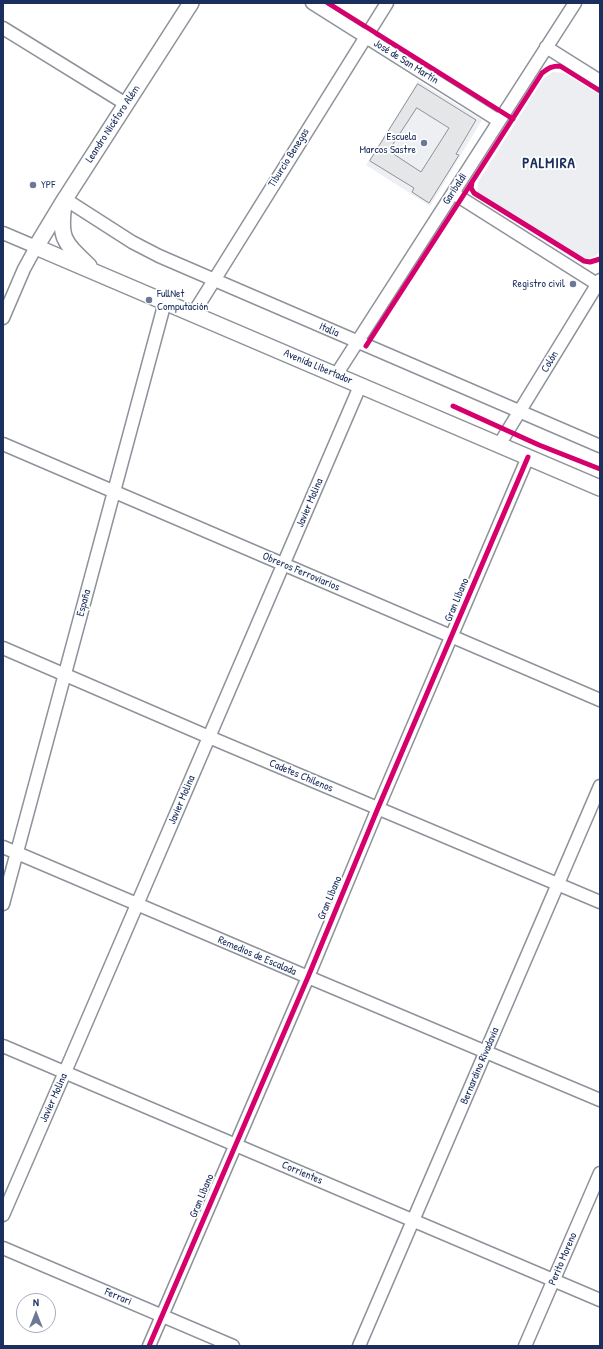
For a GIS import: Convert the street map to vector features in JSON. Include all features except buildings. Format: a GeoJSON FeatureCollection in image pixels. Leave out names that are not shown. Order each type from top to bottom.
{"type":"FeatureCollection","features":[{"type":"Feature","properties":{"kind":"main road","name":"Leandro Nicéforo Além"},"geometry":{"type":"LineString","coordinates":[[36,246],[191,3]]}},
{"type":"Feature","properties":{"kind":"main road"},"geometry":{"type":"LineString","coordinates":[[65,199],[62,222],[63,235],[69,246],[96,272]]}},
{"type":"Feature","properties":{"kind":"main road","name":"Avenida Libertador"},"geometry":{"type":"LineString","coordinates":[[36,246],[600,488]]}},
{"type":"Feature","properties":{"kind":"street","name":"José de San Martín"},"geometry":{"type":"LineString","coordinates":[[312,3],[499,121]]}},
{"type":"Feature","properties":{"kind":"street","name":"Tiburcio Benegas"},"geometry":{"type":"LineString","coordinates":[[193,314],[387,3]]}},
{"type":"Feature","properties":{"kind":"street","name":"Garibaldi"},"geometry":{"type":"LineString","coordinates":[[336,375],[575,3]]}},
{"type":"Feature","properties":{"kind":"street"},"geometry":{"type":"LineString","coordinates":[[3,28],[126,104]]}},
{"type":"Feature","properties":{"kind":"street"},"geometry":{"type":"LineString","coordinates":[[546,47],[600,81]]}},
{"type":"Feature","properties":{"kind":"street"},"geometry":{"type":"LineString","coordinates":[[453,193],[599,282]]}},
{"type":"Feature","properties":{"kind":"street","name":"Italia"},"geometry":{"type":"LineString","coordinates":[[65,199],[144,250],[600,446]]}},
{"type":"Feature","properties":{"kind":"street"},"geometry":{"type":"LineString","coordinates":[[3,233],[36,246],[24,269],[3,318]]}},
{"type":"Feature","properties":{"kind":"street","name":"Colón"},"geometry":{"type":"LineString","coordinates":[[499,445],[599,282]]}},
{"type":"Feature","properties":{"kind":"street","name":"España"},"geometry":{"type":"LineString","coordinates":[[3,904],[115,493],[165,302]]}},
{"type":"Feature","properties":{"kind":"street","name":"Javier Molina"},"geometry":{"type":"LineString","coordinates":[[3,1215],[138,905],[360,386]]}},
{"type":"Feature","properties":{"kind":"street","name":"Obreros Ferroviarios"},"geometry":{"type":"LineString","coordinates":[[3,444],[600,700]]}},
{"type":"Feature","properties":{"kind":"street","name":"Gran Líbano"},"geometry":{"type":"LineString","coordinates":[[149,1346],[308,978],[378,808],[528,457]]}},
{"type":"Feature","properties":{"kind":"street","name":"Cadetes Chilenos"},"geometry":{"type":"LineString","coordinates":[[3,648],[209,737],[600,902]]}},
{"type":"Feature","properties":{"kind":"street","name":"Bernardino Rivadavia"},"geometry":{"type":"LineString","coordinates":[[359,1346],[600,786]]}},
{"type":"Feature","properties":{"kind":"street","name":"Remedios de Escalada"},"geometry":{"type":"LineString","coordinates":[[3,848],[600,1100]]}},
{"type":"Feature","properties":{"kind":"street","name":"Corrientes"},"geometry":{"type":"LineString","coordinates":[[3,1046],[600,1300]]}},
{"type":"Feature","properties":{"kind":"street","name":"Perito Moreno"},"geometry":{"type":"LineString","coordinates":[[525,1346],[600,1172]]}},
{"type":"Feature","properties":{"kind":"street","name":"Ferrari"},"geometry":{"type":"LineString","coordinates":[[3,1248],[233,1346]]}},
{"type":"Feature","properties":{"kind":"shaded area"},"geometry":{"type":"Polygon","coordinates":[[[553,72],[564,73],[600,95],[600,251],[591,258],[579,256],[479,195],[477,192],[478,182],[544,78],[553,72]]]}},
{"type":"Feature","properties":{"kind":"shaded area","name":"Escuela Marcos Sastre"},"geometry":{"type":"Polygon","coordinates":[[[418,81],[482,120],[430,206],[366,165],[418,81]]]}},
{"type":"Feature","properties":{"kind":"cycle path"},"geometry":{"type":"LineString","coordinates":[[328,3],[513,119]]}},
{"type":"Feature","properties":{"kind":"cycle path"},"geometry":{"type":"LineString","coordinates":[[600,91],[560,66],[552,67],[544,71],[472,182],[471,188],[474,193],[584,261],[590,262],[600,259]]}},
{"type":"Feature","properties":{"kind":"cycle path"},"geometry":{"type":"LineString","coordinates":[[366,346],[472,182]]}},
{"type":"Feature","properties":{"kind":"cycle path"},"geometry":{"type":"LineString","coordinates":[[453,406],[539,445],[600,469]]}},
{"type":"Feature","properties":{"kind":"cycle path"},"geometry":{"type":"LineString","coordinates":[[149,1346],[308,977],[378,808],[528,457]]}},
{"type":"Feature","properties":{"kind":"place","name":"Escuela Marcos Sastre"},"geometry":{"type":"Point","coordinates":[424,143]}},
{"type":"Feature","properties":{"kind":"place","name":"YPF"},"geometry":{"type":"Point","coordinates":[33,185]}},
{"type":"Feature","properties":{"kind":"place","name":"Registro civil"},"geometry":{"type":"Point","coordinates":[573,284]}},
{"type":"Feature","properties":{"kind":"place","name":"FullNet Computación"},"geometry":{"type":"Point","coordinates":[149,300]}},
{"type":"Feature","properties":{"kind":"district","name":"PALMIRA"},"geometry":{"type":"Point","coordinates":[549,164]}}]}
